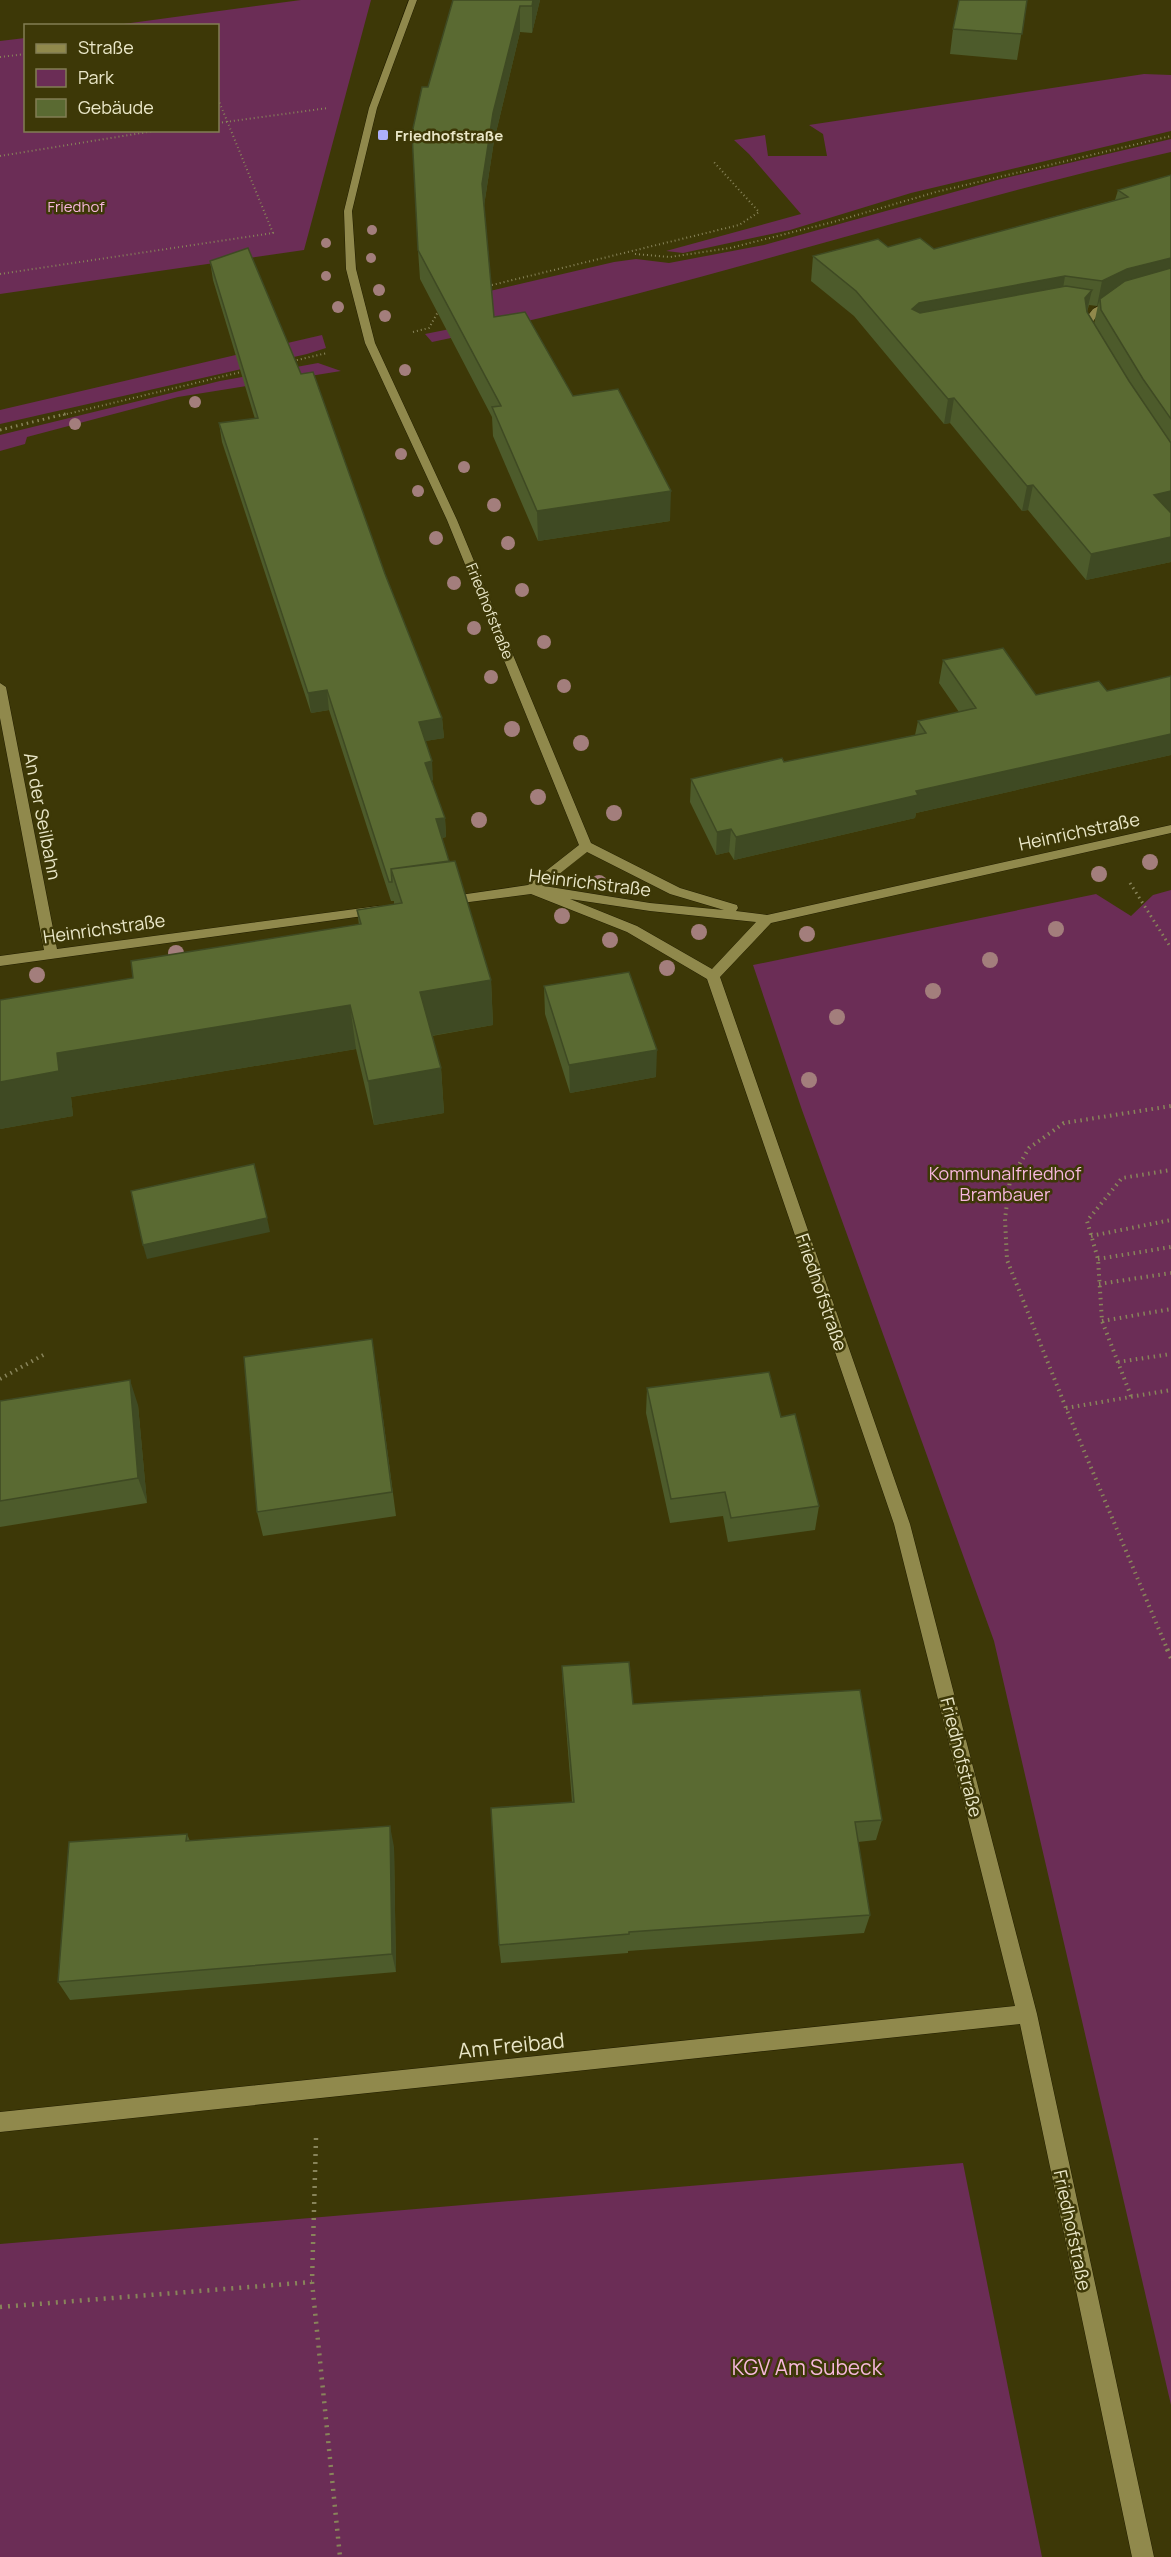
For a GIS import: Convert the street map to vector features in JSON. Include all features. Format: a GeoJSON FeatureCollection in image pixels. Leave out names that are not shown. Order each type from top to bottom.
{"type":"FeatureCollection","features":[{"type":"Feature","properties":{"kind":"street","name":"Friedhofstraße"},"geometry":{"type":"LineString","coordinates":[[413,0],[373,108],[348,211],[351,269],[370,343],[452,520],[586,846]]}},
{"type":"Feature","properties":{"kind":"street"},"geometry":{"type":"LineString","coordinates":[[1095,346],[1089,336],[1087,323],[1096,311],[1119,300]]}},
{"type":"Feature","properties":{"kind":"street"},"geometry":{"type":"LineString","coordinates":[[1084,310],[1096,311]]}},
{"type":"Feature","properties":{"kind":"street","name":"An der Seilbahn"},"geometry":{"type":"LineString","coordinates":[[0,687],[51,953]]}},
{"type":"Feature","properties":{"kind":"street","name":"Heinrichstraße"},"geometry":{"type":"LineString","coordinates":[[438,902],[532,889],[650,907],[767,919],[1171,829]]}},
{"type":"Feature","properties":{"kind":"street"},"geometry":{"type":"LineString","coordinates":[[586,846],[675,891],[767,919],[713,976],[632,929],[532,889],[586,846]]}},
{"type":"Feature","properties":{"kind":"street","name":"Heinrichstraße"},"geometry":{"type":"LineString","coordinates":[[0,961],[391,908]]}},
{"type":"Feature","properties":{"kind":"street","name":"Friedhofstraße"},"geometry":{"type":"LineString","coordinates":[[713,976],[902,1524],[1027,2014],[1143,2557]]}},
{"type":"Feature","properties":{"kind":"street","name":"Am Freibad"},"geometry":{"type":"LineString","coordinates":[[0,2122],[1027,2014]]}},
{"type":"Feature","properties":{"kind":"path"},"geometry":{"type":"LineString","coordinates":[[0,57],[24,54]]}},
{"type":"Feature","properties":{"kind":"path"},"geometry":{"type":"LineString","coordinates":[[0,274],[273,233],[219,101]]}},
{"type":"Feature","properties":{"kind":"path"},"geometry":{"type":"LineString","coordinates":[[219,123],[318,108],[373,108]]}},
{"type":"Feature","properties":{"kind":"path"},"geometry":{"type":"LineString","coordinates":[[0,156],[148,132]]}},
{"type":"Feature","properties":{"kind":"path"},"geometry":{"type":"LineString","coordinates":[[631,253],[670,257],[730,248],[833,222],[936,192],[1171,136]]}},
{"type":"Feature","properties":{"kind":"path"},"geometry":{"type":"LineString","coordinates":[[478,288],[631,253],[739,225],[759,212],[713,162]]}},
{"type":"Feature","properties":{"kind":"path"},"geometry":{"type":"LineString","coordinates":[[283,363],[429,328],[442,304]]}},
{"type":"Feature","properties":{"kind":"path"},"geometry":{"type":"LineString","coordinates":[[0,430],[250,370]]}},
{"type":"Feature","properties":{"kind":"path"},"geometry":{"type":"LineString","coordinates":[[1108,843],[1143,905],[1171,948]]}},
{"type":"Feature","properties":{"kind":"path"},"geometry":{"type":"LineString","coordinates":[[1171,1106],[1064,1123],[1029,1148],[1010,1180],[1005,1219],[1007,1260],[1066,1408],[1171,1658]]}},
{"type":"Feature","properties":{"kind":"path"},"geometry":{"type":"LineString","coordinates":[[1131,1396],[1102,1321],[1098,1259],[1087,1221],[1122,1178],[1171,1170]]}},
{"type":"Feature","properties":{"kind":"path"},"geometry":{"type":"LineString","coordinates":[[1091,1236],[1171,1220]]}},
{"type":"Feature","properties":{"kind":"path"},"geometry":{"type":"LineString","coordinates":[[1098,1259],[1171,1247]]}},
{"type":"Feature","properties":{"kind":"path"},"geometry":{"type":"LineString","coordinates":[[1099,1284],[1171,1273]]}},
{"type":"Feature","properties":{"kind":"path"},"geometry":{"type":"LineString","coordinates":[[1102,1321],[1171,1309]]}},
{"type":"Feature","properties":{"kind":"path"},"geometry":{"type":"LineString","coordinates":[[0,1379],[45,1354]]}},
{"type":"Feature","properties":{"kind":"path"},"geometry":{"type":"LineString","coordinates":[[1118,1362],[1171,1354]]}},
{"type":"Feature","properties":{"kind":"path"},"geometry":{"type":"LineString","coordinates":[[1066,1408],[1171,1390]]}},
{"type":"Feature","properties":{"kind":"path"},"geometry":{"type":"LineString","coordinates":[[317,2089],[312,2282],[340,2557]]}},
{"type":"Feature","properties":{"kind":"path"},"geometry":{"type":"LineString","coordinates":[[0,2307],[312,2282]]}},
{"type":"Feature","properties":{"kind":"green space","name":"Friedhof"},"geometry":{"type":"Polygon","coordinates":[[[301,0],[371,0],[304,250],[0,294],[0,41],[24,38],[24,132],[219,132],[219,24],[123,24],[301,0]]]}},
{"type":"Feature","properties":{"kind":"green space"},"geometry":{"type":"Polygon","coordinates":[[[1144,74],[1171,75],[1171,131],[911,193],[790,230],[683,253],[666,251],[801,214],[734,140],[765,135],[768,156],[827,156],[823,134],[809,125],[1144,74]]]}},
{"type":"Feature","properties":{"kind":"green space"},"geometry":{"type":"Polygon","coordinates":[[[1171,139],[1171,152],[986,198],[618,299],[432,342],[425,334],[470,325],[456,299],[614,262],[636,259],[669,263],[764,245],[997,180],[1171,139]]]}},
{"type":"Feature","properties":{"kind":"green space"},"geometry":{"type":"Polygon","coordinates":[[[322,335],[326,348],[307,354],[0,424],[0,410],[322,335]]]}},
{"type":"Feature","properties":{"kind":"green space"},"geometry":{"type":"Polygon","coordinates":[[[318,363],[341,371],[178,397],[27,437],[25,444],[0,451],[0,435],[220,381],[318,363]]]}},
{"type":"Feature","properties":{"kind":"green space","name":"Kommunalfriedhof Brambauer"},"geometry":{"type":"Polygon","coordinates":[[[1171,890],[1171,2405],[994,1641],[802,1110],[753,965],[1096,894],[1131,916],[1153,895],[1171,890]]]}},
{"type":"Feature","properties":{"kind":"green space","name":"KGV Am Subeck"},"geometry":{"type":"Polygon","coordinates":[[[963,2163],[1042,2557],[0,2557],[0,2244],[963,2163]]]}},
{"type":"Feature","properties":{"kind":"building"},"geometry":{"type":"Polygon","coordinates":[[[453,0],[533,0],[532,6],[520,6],[493,113],[482,184],[494,317],[525,312],[573,396],[618,389],[671,491],[537,511],[492,407],[501,406],[418,250],[412,133],[422,87],[428,87],[453,0]]]}},
{"type":"Feature","properties":{"kind":"building"},"geometry":{"type":"Polygon","coordinates":[[[959,0],[1027,0],[1022,34],[953,29],[959,0]]]}},
{"type":"Feature","properties":{"kind":"building"},"geometry":{"type":"Polygon","coordinates":[[[1171,175],[1171,258],[1127,269],[1102,281],[1065,276],[919,303],[912,309],[920,313],[1066,286],[1092,290],[1085,298],[1087,312],[1129,381],[1171,443],[1171,491],[1154,495],[1171,513],[1171,537],[1091,554],[1033,485],[1027,486],[954,398],[948,399],[856,291],[813,256],[878,239],[888,247],[920,238],[934,249],[1128,197],[1118,190],[1171,175]]]}},
{"type":"Feature","properties":{"kind":"building"},"geometry":{"type":"Polygon","coordinates":[[[248,248],[301,374],[313,372],[385,574],[442,718],[419,722],[432,761],[425,763],[445,818],[436,819],[449,861],[391,869],[392,882],[389,882],[327,690],[308,693],[219,423],[258,418],[210,261],[248,248]]]}},
{"type":"Feature","properties":{"kind":"building"},"geometry":{"type":"Polygon","coordinates":[[[1171,268],[1171,419],[1143,379],[1101,310],[1100,299],[1125,281],[1171,268]]]}},
{"type":"Feature","properties":{"kind":"building"},"geometry":{"type":"Polygon","coordinates":[[[1003,648],[1036,695],[1099,681],[1107,691],[1171,676],[1171,734],[916,791],[918,795],[736,837],[731,829],[717,832],[691,779],[782,758],[784,762],[926,733],[918,721],[976,708],[943,660],[1003,648]]]}},
{"type":"Feature","properties":{"kind":"building"},"geometry":{"type":"Polygon","coordinates":[[[455,861],[491,980],[420,992],[441,1068],[368,1081],[350,1005],[57,1053],[59,1071],[0,1082],[0,1000],[133,978],[131,961],[361,924],[357,910],[402,903],[391,869],[455,861]]]}},
{"type":"Feature","properties":{"kind":"building"},"geometry":{"type":"Polygon","coordinates":[[[629,972],[657,1050],[569,1065],[544,986],[629,972]]]}},
{"type":"Feature","properties":{"kind":"building"},"geometry":{"type":"Polygon","coordinates":[[[254,1164],[267,1218],[143,1245],[131,1191],[254,1164]]]}},
{"type":"Feature","properties":{"kind":"building"},"geometry":{"type":"Polygon","coordinates":[[[372,1339],[392,1492],[257,1512],[244,1357],[372,1339]]]}},
{"type":"Feature","properties":{"kind":"building"},"geometry":{"type":"Polygon","coordinates":[[[769,1372],[781,1417],[795,1414],[819,1506],[731,1518],[725,1492],[671,1499],[647,1388],[769,1372]]]}},
{"type":"Feature","properties":{"kind":"building"},"geometry":{"type":"Polygon","coordinates":[[[130,1380],[138,1478],[0,1501],[0,1401],[130,1380]]]}},
{"type":"Feature","properties":{"kind":"building"},"geometry":{"type":"Polygon","coordinates":[[[629,1662],[633,1704],[860,1690],[882,1820],[855,1822],[870,1915],[629,1932],[629,1934],[499,1945],[491,1808],[574,1802],[562,1666],[629,1662]]]}},
{"type":"Feature","properties":{"kind":"building"},"geometry":{"type":"Polygon","coordinates":[[[390,1826],[392,1954],[58,1982],[69,1842],[187,1834],[186,1841],[390,1826]]]}},
{"type":"Feature","properties":{"kind":"place","name":"Friedhofstraße"},"geometry":{"type":"Point","coordinates":[383,135]}}]}
